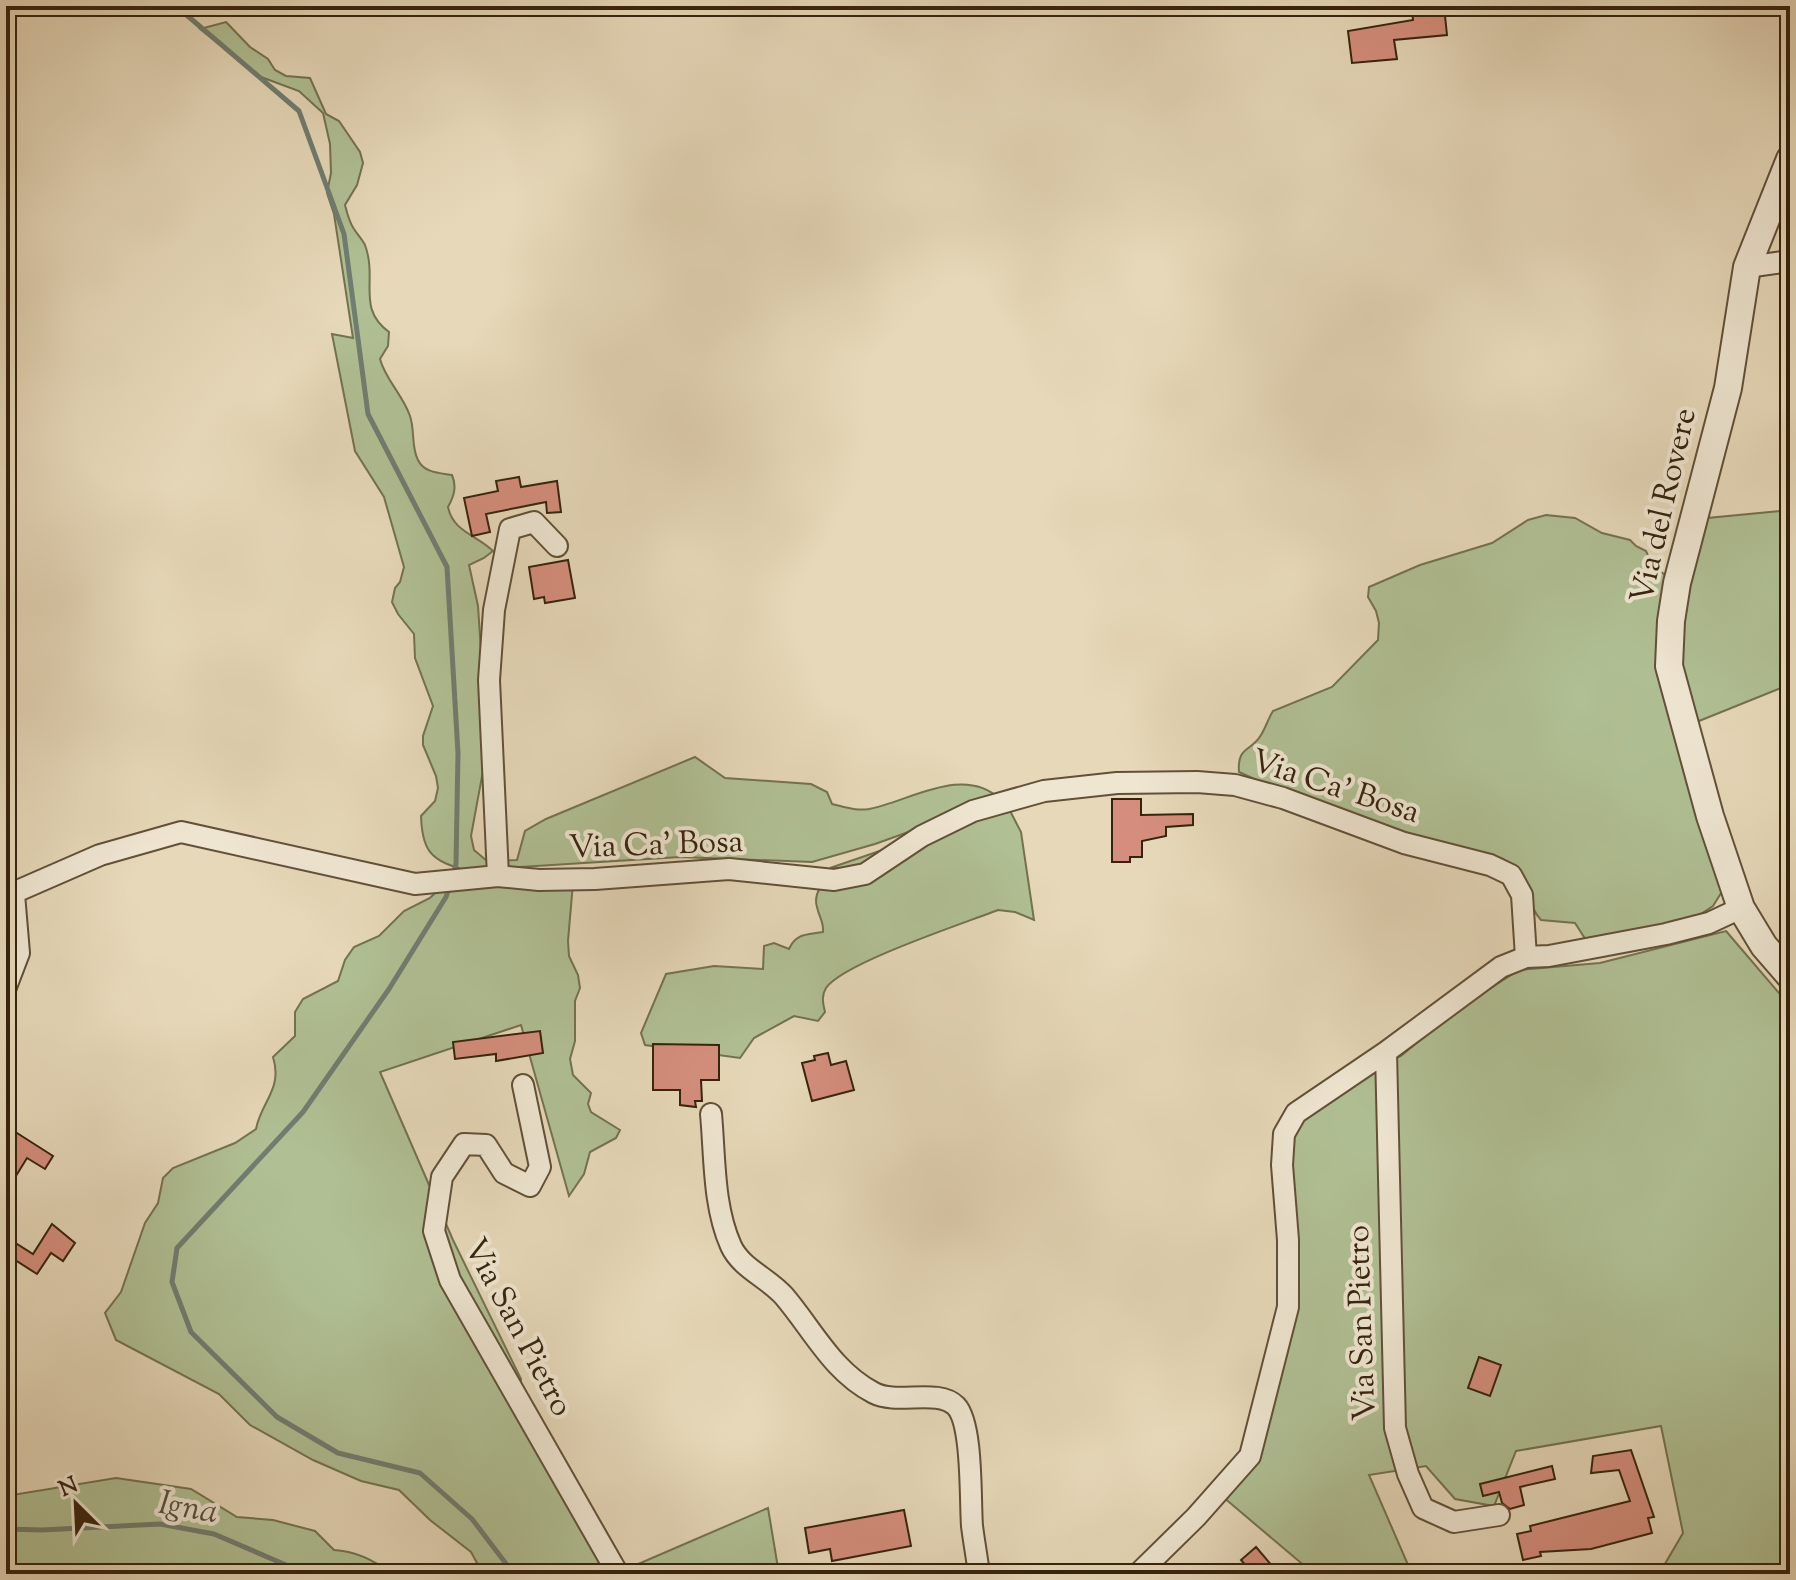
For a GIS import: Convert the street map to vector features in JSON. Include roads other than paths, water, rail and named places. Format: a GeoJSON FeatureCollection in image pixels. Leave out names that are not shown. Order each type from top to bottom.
{"type":"FeatureCollection","features":[{"type":"Feature","properties":{"kind":"street","name":"Via del Rovere"},"geometry":{"type":"LineString","coordinates":[[1790,159],[1747,267],[1728,388],[1677,583],[1669,666],[1710,816],[1741,908],[1764,946],[1790,976]]}},
{"type":"Feature","properties":{"kind":"street"},"geometry":{"type":"LineString","coordinates":[[1747,267],[1790,261]]}},
{"type":"Feature","properties":{"kind":"street"},"geometry":{"type":"LineString","coordinates":[[498,876],[489,680],[494,610],[510,529],[534,522],[557,546]]}},
{"type":"Feature","properties":{"kind":"street","name":"Via Ca' Bosa"},"geometry":{"type":"LineString","coordinates":[[6,987],[19,953],[10,895],[100,855],[181,832],[415,884],[498,876],[539,880],[595,879],[729,869],[834,880],[865,874],[922,836],[973,811],[1044,791],[1117,783],[1235,785],[1283,798],[1404,843],[1490,865],[1511,875],[1522,895],[1526,957]]}},
{"type":"Feature","properties":{"kind":"street"},"geometry":{"type":"LineString","coordinates":[[1138,1574],[1196,1517],[1250,1456],[1288,1307],[1288,1240],[1282,1165],[1284,1134],[1296,1113],[1386,1052],[1501,967],[1526,957],[1549,956],[1666,934],[1709,923],[1741,908]]}},
{"type":"Feature","properties":{"kind":"street","name":"Via San Pietro"},"geometry":{"type":"LineString","coordinates":[[1386,1052],[1395,1428],[1408,1474],[1423,1508],[1454,1522],[1499,1515]]}},
{"type":"Feature","properties":{"kind":"street","name":"Via San Pietro"},"geometry":{"type":"LineString","coordinates":[[523,1085],[540,1167],[530,1186],[504,1173],[486,1145],[464,1144],[442,1177],[434,1231],[450,1280],[618,1574]]}},
{"type":"Feature","properties":{"kind":"street"},"geometry":{"type":"LineString","coordinates":[[711,1114],[719,1202],[731,1248],[782,1294],[834,1363],[857,1382],[877,1395],[941,1398],[956,1406],[965,1423],[972,1526],[979,1574]]}},
{"type":"Feature","properties":{"kind":"waterway"},"geometry":{"type":"LineString","coordinates":[[6,14],[19,6]]}},
{"type":"Feature","properties":{"kind":"waterway"},"geometry":{"type":"LineString","coordinates":[[176,6],[299,111],[344,234],[368,414],[447,567],[458,753],[456,864],[453,875]]}},
{"type":"Feature","properties":{"kind":"waterway"},"geometry":{"type":"LineString","coordinates":[[450,885],[446,897],[389,989],[303,1112],[177,1248],[172,1282],[191,1332],[277,1417],[338,1453],[420,1473],[472,1519],[514,1574]]}},
{"type":"Feature","properties":{"kind":"waterway","name":"Igna"},"geometry":{"type":"LineString","coordinates":[[6,1529],[160,1524],[214,1534],[307,1574]]}}]}
